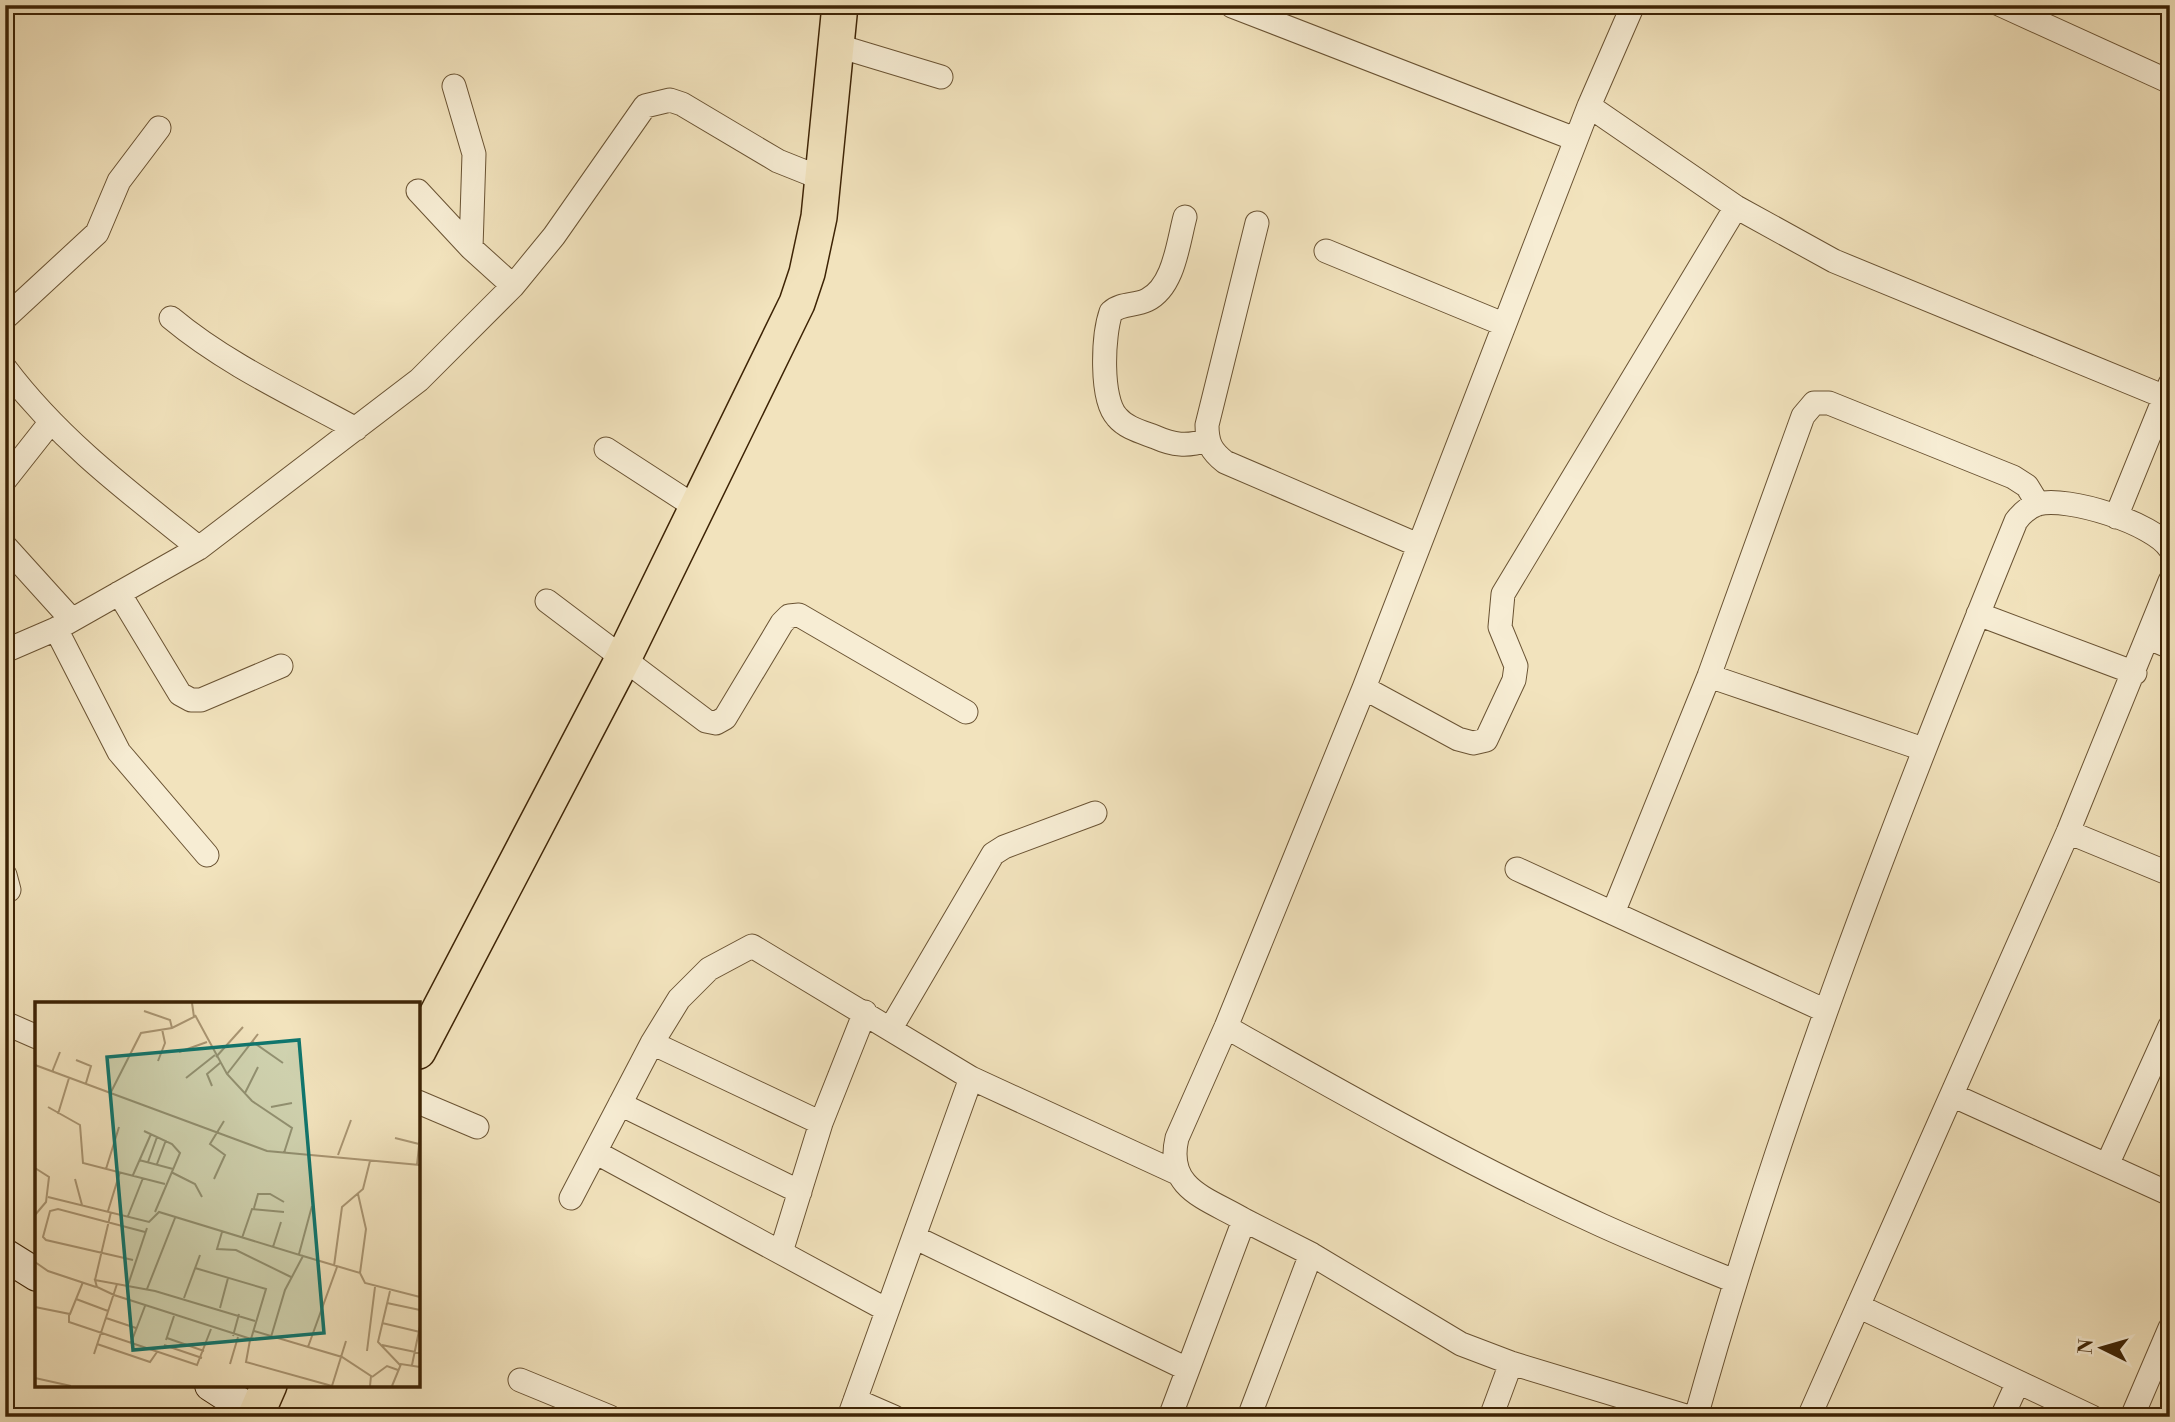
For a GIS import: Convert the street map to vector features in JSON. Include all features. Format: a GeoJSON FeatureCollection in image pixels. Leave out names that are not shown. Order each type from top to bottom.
{"type":"FeatureCollection","features":[{"type":"Feature","properties":{"kind":"main road"},"geometry":{"type":"LineString","coordinates":[[420,1047],[624,657],[797,303],[807,273],[816,230],[840,5]]}},
{"type":"Feature","properties":{"kind":"street"},"geometry":{"type":"LineString","coordinates":[[1175,1172],[1173,1153],[1177,1138],[1226,1027],[1364,688],[1575,139],[1633,5]]}},
{"type":"Feature","properties":{"kind":"street"},"geometry":{"type":"LineString","coordinates":[[2001,5],[2170,82]]}},
{"type":"Feature","properties":{"kind":"street"},"geometry":{"type":"LineString","coordinates":[[1232,6],[1575,139]]}},
{"type":"Feature","properties":{"kind":"street"},"geometry":{"type":"LineString","coordinates":[[835,45],[941,77]]}},
{"type":"Feature","properties":{"kind":"street"},"geometry":{"type":"LineString","coordinates":[[454,86],[474,154],[471,248]]}},
{"type":"Feature","properties":{"kind":"street"},"geometry":{"type":"LineString","coordinates":[[5,651],[64,625],[199,548],[419,380],[513,286],[554,236],[645,106],[657,101],[682,104],[778,161],[822,179]]}},
{"type":"Feature","properties":{"kind":"street"},"geometry":{"type":"LineString","coordinates":[[1590,106],[1736,207],[1861,274],[2167,390],[2116,517]]}},
{"type":"Feature","properties":{"kind":"street"},"geometry":{"type":"LineString","coordinates":[[5,318],[97,233],[118,181],[159,128]]}},
{"type":"Feature","properties":{"kind":"street"},"geometry":{"type":"LineString","coordinates":[[418,191],[471,248],[513,286]]}},
{"type":"Feature","properties":{"kind":"street"},"geometry":{"type":"LineString","coordinates":[[1364,688],[1458,739],[1473,743],[1486,740],[1514,680],[1516,666],[1500,627],[1503,594],[1736,207]]}},
{"type":"Feature","properties":{"kind":"street"},"geometry":{"type":"LineString","coordinates":[[1185,217],[1172,266],[1158,292],[1146,301],[1116,307],[1111,312],[1105,373],[1107,397],[1114,415],[1123,424],[1176,444],[1207,440]]}},
{"type":"Feature","properties":{"kind":"street"},"geometry":{"type":"LineString","coordinates":[[1257,223],[1207,425],[1207,440],[1212,452],[1225,462],[1418,545]]}},
{"type":"Feature","properties":{"kind":"street"},"geometry":{"type":"LineString","coordinates":[[1326,251],[1503,324]]}},
{"type":"Feature","properties":{"kind":"street"},"geometry":{"type":"LineString","coordinates":[[172,318],[197,340],[356,429]]}},
{"type":"Feature","properties":{"kind":"street"},"geometry":{"type":"LineString","coordinates":[[5,368],[50,423],[113,479],[199,548]]}},
{"type":"Feature","properties":{"kind":"street"},"geometry":{"type":"LineString","coordinates":[[1613,913],[1709,676],[1803,416],[1814,403],[1829,403],[2013,477],[2027,486],[2038,504]]}},
{"type":"Feature","properties":{"kind":"street"},"geometry":{"type":"LineString","coordinates":[[5,480],[50,423]]}},
{"type":"Feature","properties":{"kind":"street"},"geometry":{"type":"LineString","coordinates":[[606,449],[697,508]]}},
{"type":"Feature","properties":{"kind":"street"},"geometry":{"type":"LineString","coordinates":[[1696,1417],[1734,1281],[1826,1011],[1923,750],[2017,521],[2024,511],[2038,504],[2069,503],[2116,517],[2158,536],[2170,549]]}},
{"type":"Feature","properties":{"kind":"street"},"geometry":{"type":"LineString","coordinates":[[5,546],[64,625],[119,752],[207,855]]}},
{"type":"Feature","properties":{"kind":"street"},"geometry":{"type":"LineString","coordinates":[[1809,1417],[2068,832],[2134,673],[2159,642],[2170,581]]}},
{"type":"Feature","properties":{"kind":"street"},"geometry":{"type":"LineString","coordinates":[[119,593],[180,694],[191,700],[201,701],[281,666]]}},
{"type":"Feature","properties":{"kind":"street"},"geometry":{"type":"LineString","coordinates":[[547,601],[706,721],[716,723],[725,718],[782,622],[789,615],[799,615],[967,712]]}},
{"type":"Feature","properties":{"kind":"street"},"geometry":{"type":"LineString","coordinates":[[1978,614],[2134,673]]}},
{"type":"Feature","properties":{"kind":"street"},"geometry":{"type":"LineString","coordinates":[[1709,676],[1923,750]]}},
{"type":"Feature","properties":{"kind":"street"},"geometry":{"type":"LineString","coordinates":[[891,1028],[993,854],[1004,847],[1096,813]]}},
{"type":"Feature","properties":{"kind":"street"},"geometry":{"type":"LineString","coordinates":[[2068,832],[2170,874]]}},
{"type":"Feature","properties":{"kind":"street"},"geometry":{"type":"LineString","coordinates":[[1517,869],[1826,1011]]}},
{"type":"Feature","properties":{"kind":"street"},"geometry":{"type":"LineString","coordinates":[[571,1198],[652,1043],[688,988],[709,969],[752,946],[971,1078],[1175,1172],[1190,1189],[1311,1254],[1437,1331],[1511,1363],[1689,1417]]}},
{"type":"Feature","properties":{"kind":"street"},"geometry":{"type":"LineString","coordinates":[[781,1252],[821,1123],[864,1012]]}},
{"type":"Feature","properties":{"kind":"street"},"geometry":{"type":"LineString","coordinates":[[5,1023],[35,1036]]}},
{"type":"Feature","properties":{"kind":"street"},"geometry":{"type":"LineString","coordinates":[[2107,1165],[2170,1026]]}},
{"type":"Feature","properties":{"kind":"street"},"geometry":{"type":"LineString","coordinates":[[1226,1027],[1377,1113],[1513,1183],[1603,1226],[1734,1281]]}},
{"type":"Feature","properties":{"kind":"street"},"geometry":{"type":"LineString","coordinates":[[652,1043],[821,1123]]}},
{"type":"Feature","properties":{"kind":"street"},"geometry":{"type":"LineString","coordinates":[[894,1417],[852,1409],[971,1078]]}},
{"type":"Feature","properties":{"kind":"street"},"geometry":{"type":"LineString","coordinates":[[1952,1095],[2107,1165],[2167,1185]]}},
{"type":"Feature","properties":{"kind":"street"},"geometry":{"type":"LineString","coordinates":[[420,1103],[477,1127]]}},
{"type":"Feature","properties":{"kind":"street"},"geometry":{"type":"LineString","coordinates":[[620,1104],[800,1192]]}},
{"type":"Feature","properties":{"kind":"street"},"geometry":{"type":"LineString","coordinates":[[595,1152],[887,1310]]}},
{"type":"Feature","properties":{"kind":"street"},"geometry":{"type":"LineString","coordinates":[[1170,1417],[1244,1220]]}},
{"type":"Feature","properties":{"kind":"street"},"geometry":{"type":"LineString","coordinates":[[914,1237],[1187,1370]]}},
{"type":"Feature","properties":{"kind":"street"},"geometry":{"type":"LineString","coordinates":[[1249,1417],[1311,1254]]}},
{"type":"Feature","properties":{"kind":"street"},"geometry":{"type":"LineString","coordinates":[[5,1255],[35,1274]]}},
{"type":"Feature","properties":{"kind":"street"},"geometry":{"type":"LineString","coordinates":[[1858,1306],[2092,1417]]}},
{"type":"Feature","properties":{"kind":"street"},"geometry":{"type":"LineString","coordinates":[[2132,1417],[2170,1328]]}},
{"type":"Feature","properties":{"kind":"street"},"geometry":{"type":"LineString","coordinates":[[1491,1417],[1511,1363]]}},
{"type":"Feature","properties":{"kind":"street"},"geometry":{"type":"LineString","coordinates":[[520,1380],[610,1417]]}},
{"type":"Feature","properties":{"kind":"street"},"geometry":{"type":"LineString","coordinates":[[2002,1417],[2018,1382]]}},
{"type":"Feature","properties":{"kind":"street"},"geometry":{"type":"LineString","coordinates":[[216,1387],[260,1405]]}}]}
